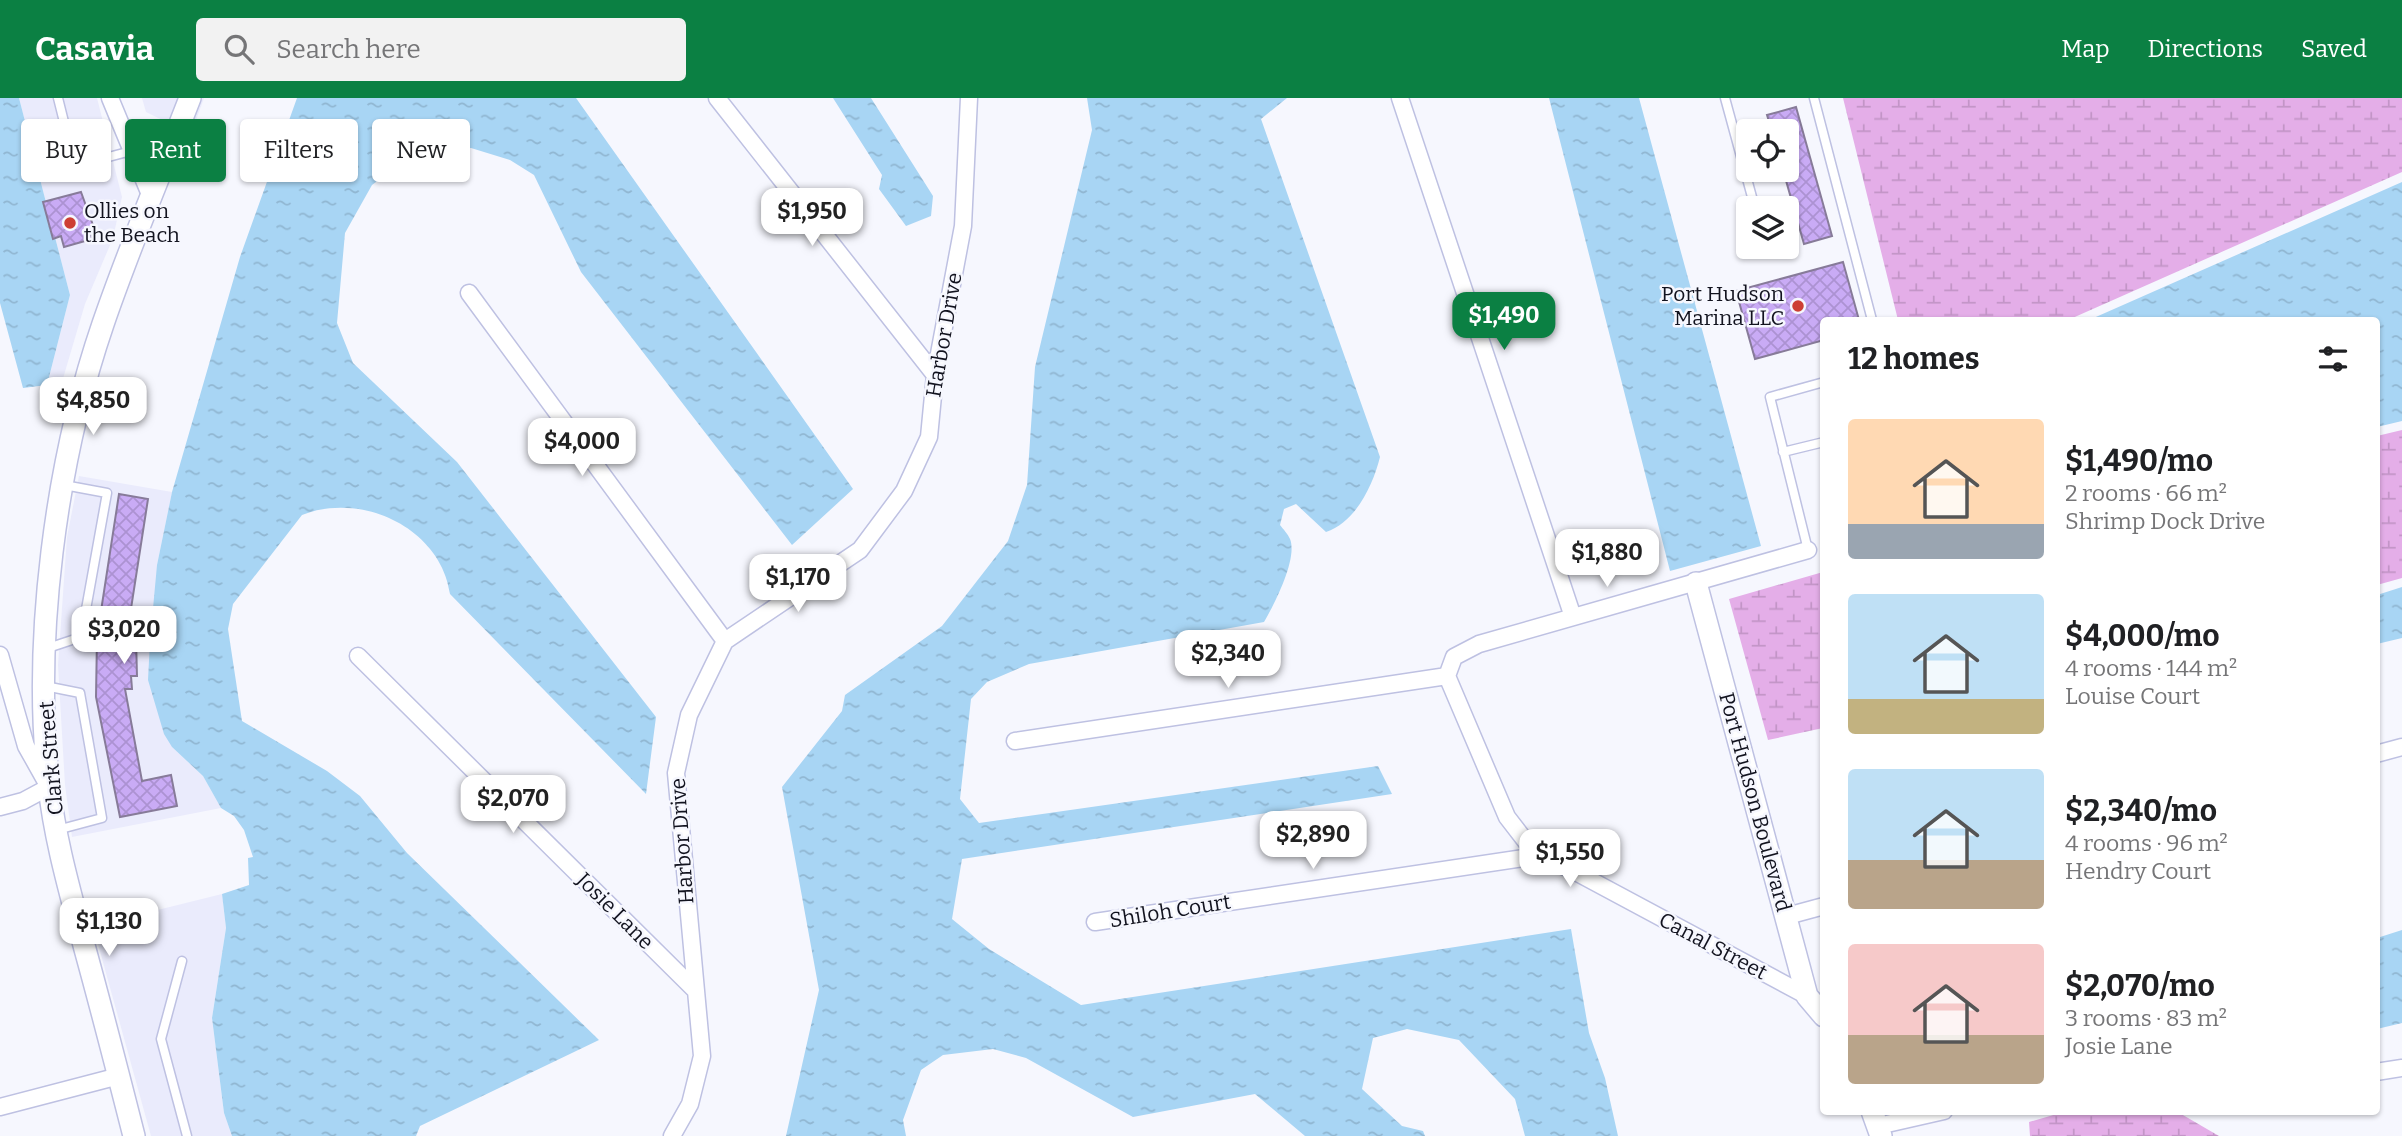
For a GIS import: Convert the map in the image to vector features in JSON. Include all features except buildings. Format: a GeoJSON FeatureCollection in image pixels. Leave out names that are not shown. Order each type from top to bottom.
{"type":"FeatureCollection","features":[{"type":"Feature","properties":{"kind":"street"},"geometry":{"type":"LineString","coordinates":[[110,98],[125,136]]}},
{"type":"Feature","properties":{"kind":"street","name":"Clark Street"},"geometry":{"type":"LineString","coordinates":[[134,1136],[67,884],[49,788],[46,648],[61,484],[102,326],[190,98]]}},
{"type":"Feature","properties":{"kind":"street"},"geometry":{"type":"LineString","coordinates":[[717,98],[936,375]]}},
{"type":"Feature","properties":{"kind":"street","name":"Harbor Drive"},"geometry":{"type":"LineString","coordinates":[[672,1136],[690,1104],[702,1056],[676,773],[689,715],[725,641],[860,550],[904,491],[929,437],[936,375],[963,226],[969,98]]}},
{"type":"Feature","properties":{"kind":"street"},"geometry":{"type":"LineString","coordinates":[[1401,98],[1573,617]]}},
{"type":"Feature","properties":{"kind":"street"},"geometry":{"type":"LineString","coordinates":[[144,182],[151,197]]}},
{"type":"Feature","properties":{"kind":"street"},"geometry":{"type":"LineString","coordinates":[[469,292],[725,641]]}},
{"type":"Feature","properties":{"kind":"street"},"geometry":{"type":"LineString","coordinates":[[1537,856],[1507,817],[1447,676],[1454,657],[1479,644],[1808,550]]}},
{"type":"Feature","properties":{"kind":"street","name":"Port Hudson Boulevard"},"geometry":{"type":"LineString","coordinates":[[1696,583],[1807,996],[1820,1011]]}},
{"type":"Feature","properties":{"kind":"street"},"geometry":{"type":"LineString","coordinates":[[0,655],[26,746],[49,788],[23,801],[0,807]]}},
{"type":"Feature","properties":{"kind":"street","name":"Josie Lane"},"geometry":{"type":"LineString","coordinates":[[358,656],[694,989]]}},
{"type":"Feature","properties":{"kind":"street"},"geometry":{"type":"LineString","coordinates":[[1015,741],[1447,676]]}},
{"type":"Feature","properties":{"kind":"street"},"geometry":{"type":"LineString","coordinates":[[2380,753],[2402,747]]}},
{"type":"Feature","properties":{"kind":"street","name":"Shiloh Court"},"geometry":{"type":"LineString","coordinates":[[1095,922],[1537,856]]}},
{"type":"Feature","properties":{"kind":"street","name":"Canal Street"},"geometry":{"type":"LineString","coordinates":[[1537,856],[1570,869],[1807,996]]}},
{"type":"Feature","properties":{"kind":"street"},"geometry":{"type":"LineString","coordinates":[[1787,916],[1820,907]]}},
{"type":"Feature","properties":{"kind":"street"},"geometry":{"type":"LineString","coordinates":[[2380,1071],[2402,1068]]}},
{"type":"Feature","properties":{"kind":"street"},"geometry":{"type":"LineString","coordinates":[[0,1107],[119,1076]]}},
{"type":"Feature","properties":{"kind":"street"},"geometry":{"type":"LineString","coordinates":[[1877,1124],[1923,1115]]}},
{"type":"Feature","properties":{"kind":"lane"},"geometry":{"type":"LineString","coordinates":[[58,98],[75,166],[125,153]]}},
{"type":"Feature","properties":{"kind":"lane"},"geometry":{"type":"LineString","coordinates":[[1725,98],[1752,196]]}},
{"type":"Feature","properties":{"kind":"lane"},"geometry":{"type":"LineString","coordinates":[[1814,98],[1871,317]]}},
{"type":"Feature","properties":{"kind":"lane"},"geometry":{"type":"LineString","coordinates":[[1808,550],[1770,397],[1820,383]]}},
{"type":"Feature","properties":{"kind":"lane"},"geometry":{"type":"LineString","coordinates":[[1783,452],[1820,443]]}},
{"type":"Feature","properties":{"kind":"lane"},"geometry":{"type":"LineString","coordinates":[[46,648],[81,637],[107,493],[61,484]]}},
{"type":"Feature","properties":{"kind":"lane"},"geometry":{"type":"LineString","coordinates":[[46,686],[80,693],[102,818],[57,830]]}},
{"type":"Feature","properties":{"kind":"lane"},"geometry":{"type":"LineString","coordinates":[[182,961],[161,1039],[187,1136]]}},
{"type":"Feature","properties":{"kind":"shaded area"},"geometry":{"type":"Polygon","coordinates":[[[19,98],[97,98],[102,119],[24,119],[19,98]]]}},
{"type":"Feature","properties":{"kind":"shaded area"},"geometry":{"type":"Polygon","coordinates":[[[142,98],[204,98],[196,119],[160,119],[146,112],[142,98]]]}},
{"type":"Feature","properties":{"kind":"shaded area"},"geometry":{"type":"Polygon","coordinates":[[[111,153],[122,197],[113,238],[85,304],[59,392],[47,385],[70,295],[41,182],[111,182],[111,153]]]}},
{"type":"Feature","properties":{"kind":"shaded area"},"geometry":{"type":"Polygon","coordinates":[[[79,476],[172,492],[157,565],[172,747],[203,776],[221,808],[72,837],[65,785],[58,665],[67,537],[79,476]]]}},
{"type":"Feature","properties":{"kind":"shaded area"},"geometry":{"type":"Polygon","coordinates":[[[222,894],[226,928],[212,1018],[224,1113],[232,1136],[151,1136],[93,926],[222,894]]]}},
{"type":"Feature","properties":{"kind":"green space"},"geometry":{"type":"Polygon","coordinates":[[[1843,98],[2402,98],[2402,172],[2075,317],[1897,317],[1843,98]]]}},
{"type":"Feature","properties":{"kind":"green space"},"geometry":{"type":"Polygon","coordinates":[[[2402,430],[2402,578],[2380,584],[2380,435],[2402,430]]]}},
{"type":"Feature","properties":{"kind":"green space"},"geometry":{"type":"Polygon","coordinates":[[[1820,573],[1820,729],[1768,740],[1729,599],[1820,573]]]}},
{"type":"Feature","properties":{"kind":"green space"},"geometry":{"type":"Polygon","coordinates":[[[2053,1115],[2183,1115],[2219,1136],[2030,1136],[2029,1122],[2053,1115]]]}},
{"type":"Feature","properties":{"kind":"water"},"geometry":{"type":"Polygon","coordinates":[[[0,98],[19,98],[24,119],[21,119],[21,182],[41,182],[70,295],[47,385],[23,388],[0,303],[0,98]]]}},
{"type":"Feature","properties":{"kind":"water"},"geometry":{"type":"Polygon","coordinates":[[[297,98],[576,98],[853,489],[792,545],[581,272],[534,175],[510,160],[470,148],[470,119],[372,119],[372,182],[376,182],[345,233],[337,323],[353,363],[457,462],[656,717],[646,794],[450,594],[443,571],[431,550],[415,534],[395,521],[372,512],[349,508],[325,509],[302,515],[233,604],[228,629],[242,721],[327,771],[360,796],[407,853],[599,1040],[420,1126],[416,1136],[232,1136],[224,1113],[212,1018],[226,928],[222,894],[249,885],[248,858],[253,857],[244,830],[234,816],[221,808],[203,776],[172,747],[164,734],[148,680],[157,565],[172,492],[240,257],[267,182],[358,182],[358,119],[289,119],[297,98]]]}},
{"type":"Feature","properties":{"kind":"water"},"geometry":{"type":"Polygon","coordinates":[[[833,98],[871,98],[933,196],[931,216],[906,226],[879,189],[882,175],[833,98]]]}},
{"type":"Feature","properties":{"kind":"water"},"geometry":{"type":"Polygon","coordinates":[[[1087,98],[1287,98],[1261,119],[1380,457],[1362,501],[1337,527],[1326,532],[1296,504],[1284,509],[1280,525],[1290,539],[1291,558],[1284,581],[1264,622],[1029,664],[987,682],[971,699],[960,799],[979,823],[1378,766],[1392,794],[962,859],[952,919],[989,949],[1081,1005],[1571,929],[1589,1033],[1605,1078],[1618,1136],[1525,1136],[1515,1099],[1459,1040],[1407,1029],[1373,1038],[1362,1089],[1402,1126],[1423,1131],[1425,1136],[1305,1136],[1255,1094],[1133,1117],[1026,1058],[993,1049],[943,1055],[921,1070],[903,1120],[906,1136],[786,1136],[819,990],[782,787],[842,711],[845,695],[942,626],[1008,541],[1027,485],[1035,367],[1092,130],[1087,98]]]}},
{"type":"Feature","properties":{"kind":"water"},"geometry":{"type":"Polygon","coordinates":[[[1549,98],[1639,98],[1761,546],[1670,571],[1549,98]]]}},
{"type":"Feature","properties":{"kind":"water"},"geometry":{"type":"Polygon","coordinates":[[[2402,182],[2402,421],[2380,426],[2380,317],[2096,317],[2402,182]]]}},
{"type":"Feature","properties":{"kind":"water"},"geometry":{"type":"Polygon","coordinates":[[[2402,587],[2402,638],[2380,643],[2380,594],[2402,587]]]}},
{"type":"Feature","properties":{"kind":"water"},"geometry":{"type":"Polygon","coordinates":[[[2402,930],[2402,1023],[2380,1028],[2380,937],[2402,930]]]}},
{"type":"Feature","properties":{"kind":"place","name":"Ollies on the Beach"},"geometry":{"type":"Point","coordinates":[70,223]}},
{"type":"Feature","properties":{"kind":"place","name":"Port Hudson Marina LLC"},"geometry":{"type":"Point","coordinates":[1798,306]}}]}
